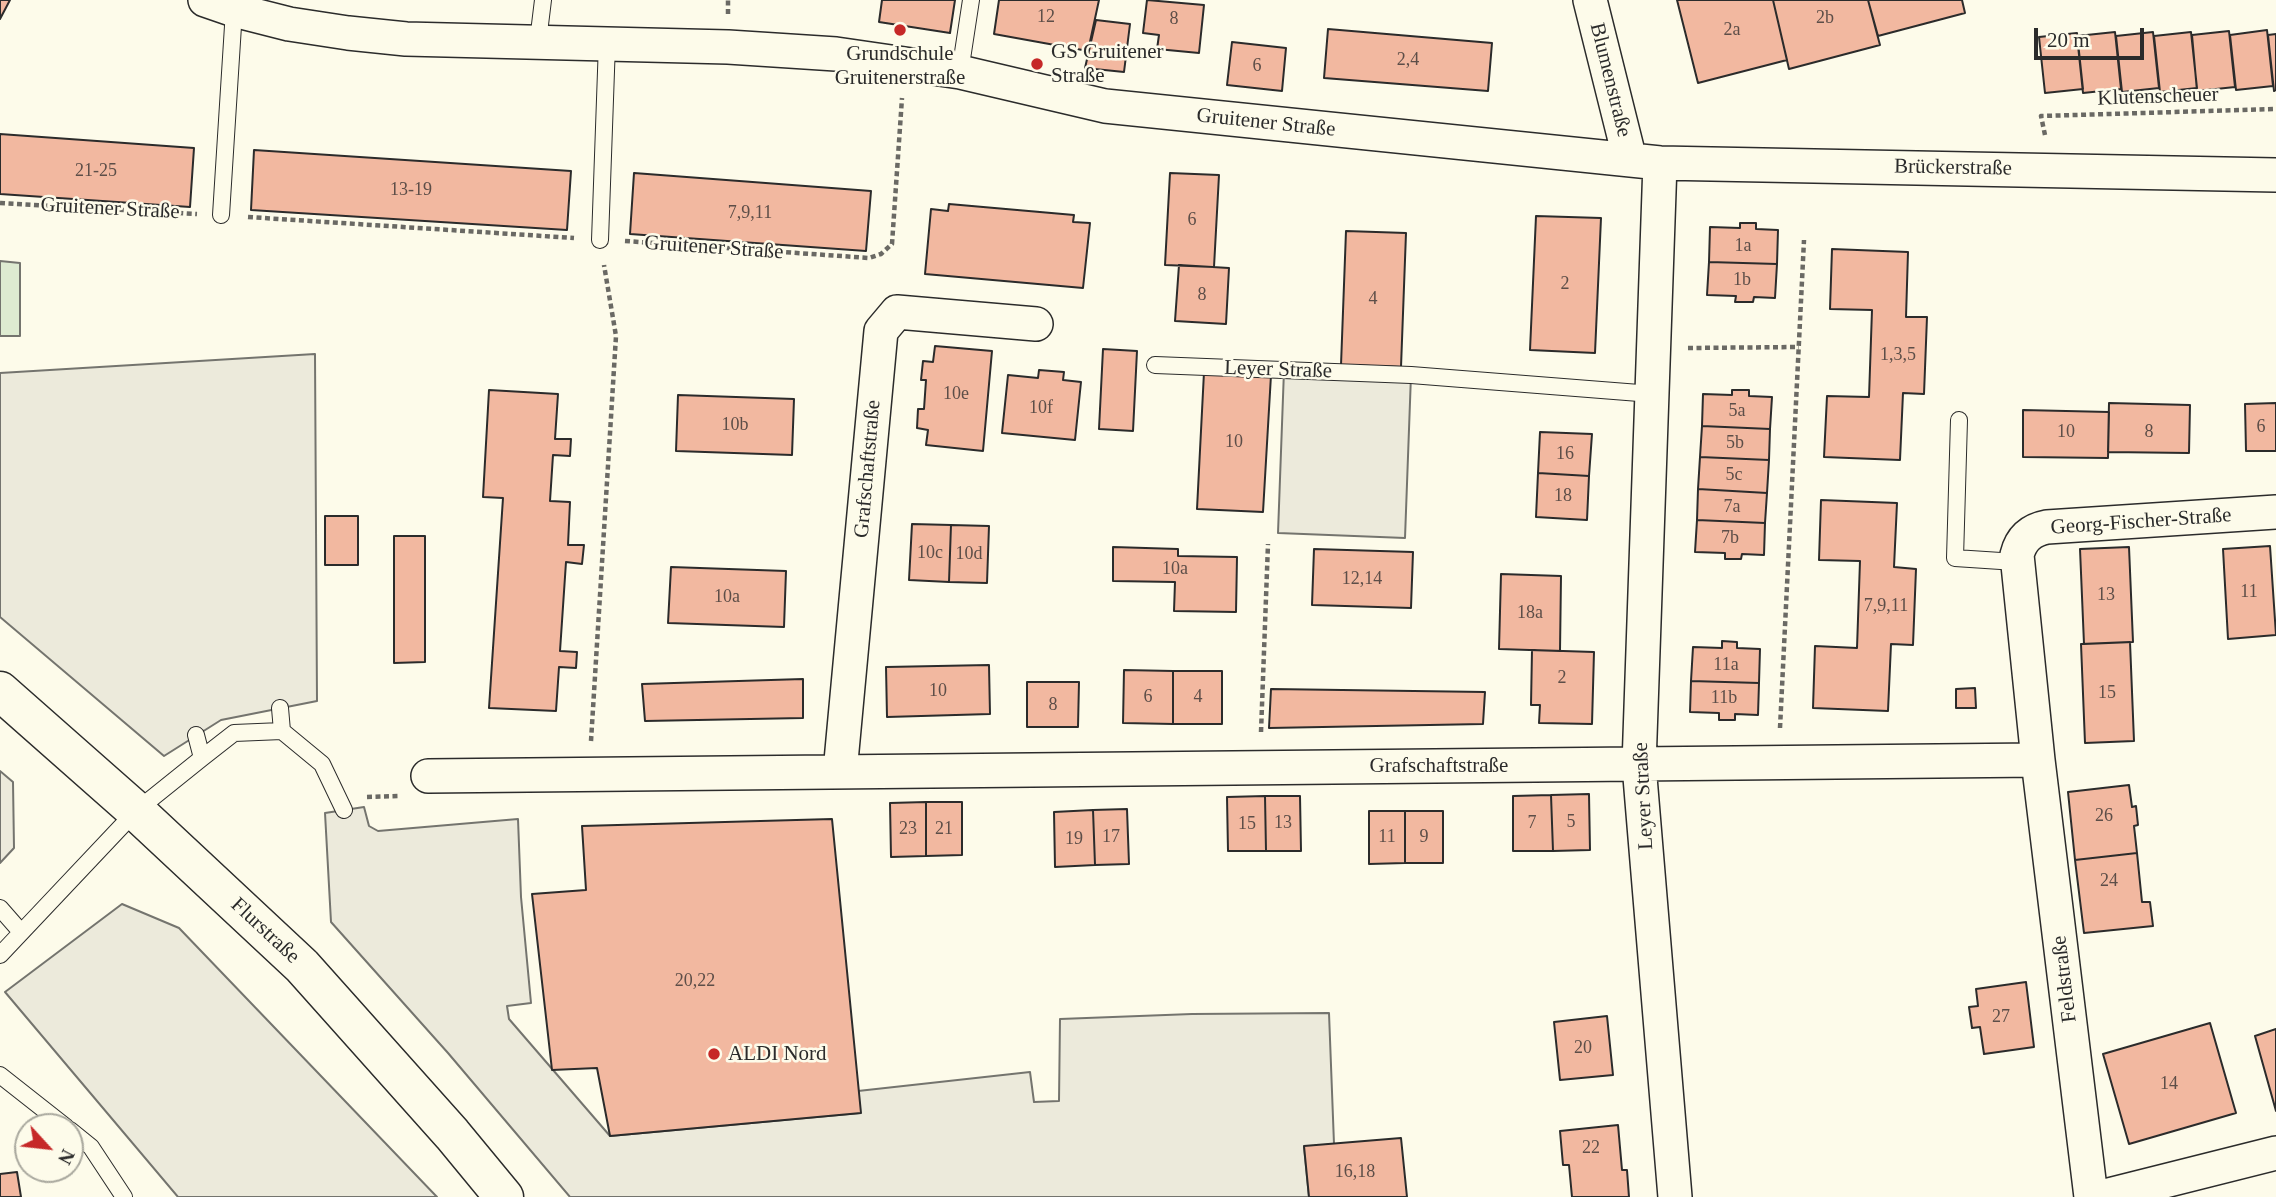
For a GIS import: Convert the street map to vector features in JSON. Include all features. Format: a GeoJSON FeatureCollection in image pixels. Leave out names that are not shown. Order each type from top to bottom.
{"type":"FeatureCollection","features":[{"type":"Feature","properties":{"kind":"main road","name":"Flurstraße"},"geometry":{"type":"LineString","coordinates":[[0,691],[136,811],[302,966],[452,1134],[503,1197]]}},
{"type":"Feature","properties":{"kind":"street","name":"Blumenstraße"},"geometry":{"type":"LineString","coordinates":[[1590,0],[1645,161]]}},
{"type":"Feature","properties":{"kind":"street","name":"Gruitener Straße"},"geometry":{"type":"LineString","coordinates":[[220,5],[289,23],[348,33],[406,38],[755,48],[836,54],[960,72],[1105,106],[1645,161]]}},
{"type":"Feature","properties":{"kind":"street","name":"Brückerstraße"},"geometry":{"type":"LineString","coordinates":[[1645,161],[2276,175]]}},
{"type":"Feature","properties":{"kind":"street","name":"Leyer Straße"},"geometry":{"type":"LineString","coordinates":[[1645,161],[1654,348],[1639,765],[1675,1197]]}},
{"type":"Feature","properties":{"kind":"street","name":"Grafschaftstraße"},"geometry":{"type":"LineString","coordinates":[[840,772],[880,331],[897,312],[1036,324]]}},
{"type":"Feature","properties":{"kind":"street","name":"Georg-Fischer-Straße"},"geometry":{"type":"LineString","coordinates":[[2016,562],[2024,539],[2047,527],[2276,512]]}},
{"type":"Feature","properties":{"kind":"street"},"geometry":{"type":"LineString","coordinates":[[2016,562],[2038,760]]}},
{"type":"Feature","properties":{"kind":"street","name":"Grafschaftstraße"},"geometry":{"type":"LineString","coordinates":[[428,776],[2038,760]]}},
{"type":"Feature","properties":{"kind":"street","name":"Feldstraße"},"geometry":{"type":"LineString","coordinates":[[2038,760],[2091,1197]]}},
{"type":"Feature","properties":{"kind":"street"},"geometry":{"type":"LineString","coordinates":[[2101,1197],[2276,1153]]}},
{"type":"Feature","properties":{"kind":"lane"},"geometry":{"type":"LineString","coordinates":[[538,41],[544,0]]}},
{"type":"Feature","properties":{"kind":"lane"},"geometry":{"type":"LineString","coordinates":[[960,72],[971,0]]}},
{"type":"Feature","properties":{"kind":"lane","name":"Gruitener Straße"},"geometry":{"type":"LineString","coordinates":[[220,5],[221,215]]}},
{"type":"Feature","properties":{"kind":"lane"},"geometry":{"type":"LineString","coordinates":[[600,240],[607,43]]}},
{"type":"Feature","properties":{"kind":"lane","name":"Leyer Straße"},"geometry":{"type":"LineString","coordinates":[[1155,365],[1411,375],[1652,394]]}},
{"type":"Feature","properties":{"kind":"lane"},"geometry":{"type":"LineString","coordinates":[[1959,420],[1955,558],[2016,562]]}},
{"type":"Feature","properties":{"kind":"lane"},"geometry":{"type":"LineString","coordinates":[[280,708],[282,731]]}},
{"type":"Feature","properties":{"kind":"lane"},"geometry":{"type":"LineString","coordinates":[[0,955],[136,811],[234,733],[282,731],[323,764],[344,810]]}},
{"type":"Feature","properties":{"kind":"lane"},"geometry":{"type":"LineString","coordinates":[[196,735],[202,758]]}},
{"type":"Feature","properties":{"kind":"lane"},"geometry":{"type":"LineString","coordinates":[[0,908],[21,932]]}},
{"type":"Feature","properties":{"kind":"lane"},"geometry":{"type":"LineString","coordinates":[[0,1075],[49,1113]]}},
{"type":"Feature","properties":{"kind":"lane"},"geometry":{"type":"LineString","coordinates":[[84,1141],[92,1147],[124,1197]]}},
{"type":"Feature","properties":{"kind":"path","name":"Gruitener Straße"},"geometry":{"type":"LineString","coordinates":[[0,203],[869,258],[881,254],[892,244],[905,62]]}},
{"type":"Feature","properties":{"kind":"path","name":"Klutenscheuer"},"geometry":{"type":"LineString","coordinates":[[2041,116],[2276,109]]}},
{"type":"Feature","properties":{"kind":"path"},"geometry":{"type":"LineString","coordinates":[[589,774],[616,336],[600,240]]}},
{"type":"Feature","properties":{"kind":"path"},"geometry":{"type":"LineString","coordinates":[[1778,763],[1804,240]]}},
{"type":"Feature","properties":{"kind":"path"},"geometry":{"type":"LineString","coordinates":[[1654,348],[1799,347]]}},
{"type":"Feature","properties":{"kind":"path"},"geometry":{"type":"LineString","coordinates":[[1260,768],[1268,544]]}},
{"type":"Feature","properties":{"kind":"green space"},"geometry":{"type":"Polygon","coordinates":[[[0,261],[20,263],[20,336],[0,336],[0,261]]]}},
{"type":"Feature","properties":{"kind":"shaded area"},"geometry":{"type":"Polygon","coordinates":[[[315,354],[317,701],[221,720],[164,756],[0,617],[0,373],[315,354]]]}},
{"type":"Feature","properties":{"kind":"shaded area"},"geometry":{"type":"Polygon","coordinates":[[[1284,370],[1411,375],[1405,538],[1278,533],[1284,370]]]}},
{"type":"Feature","properties":{"kind":"shaded area"},"geometry":{"type":"Polygon","coordinates":[[[0,771],[13,782],[14,848],[0,863],[0,771]]]}},
{"type":"Feature","properties":{"kind":"shaded area"},"geometry":{"type":"Polygon","coordinates":[[[364,807],[369,826],[378,831],[518,819],[521,897],[531,1003],[507,1006],[509,1019],[610,1136],[860,1113],[858,1091],[1030,1072],[1034,1102],[1059,1101],[1060,1019],[1329,1013],[1334,1144],[1304,1147],[1309,1197],[570,1197],[448,1053],[331,922],[325,813],[364,807]]]}},
{"type":"Feature","properties":{"kind":"shaded area"},"geometry":{"type":"Polygon","coordinates":[[[122,904],[179,928],[437,1197],[178,1197],[5,992],[122,904]]]}},
{"type":"Feature","properties":{"kind":"building"},"geometry":{"type":"Polygon","coordinates":[[[0,0],[10,0],[0,19],[0,0]]]}},
{"type":"Feature","properties":{"kind":"building"},"geometry":{"type":"Polygon","coordinates":[[[882,0],[955,0],[950,33],[879,22],[882,0]]]}},
{"type":"Feature","properties":{"kind":"building"},"geometry":{"type":"Polygon","coordinates":[[[999,0],[1099,0],[1088,51],[994,34],[999,0]]]}},
{"type":"Feature","properties":{"kind":"building"},"geometry":{"type":"Polygon","coordinates":[[[1147,0],[1204,5],[1199,53],[1157,49],[1159,35],[1143,33],[1147,0]]]}},
{"type":"Feature","properties":{"kind":"building"},"geometry":{"type":"Polygon","coordinates":[[[1677,0],[1773,0],[1787,60],[1698,83],[1677,0]]]}},
{"type":"Feature","properties":{"kind":"building"},"geometry":{"type":"Polygon","coordinates":[[[1773,0],[1868,0],[1880,45],[1789,69],[1773,0]]]}},
{"type":"Feature","properties":{"kind":"building"},"geometry":{"type":"Polygon","coordinates":[[[1868,0],[1962,0],[1965,13],[1878,36],[1868,0]]]}},
{"type":"Feature","properties":{"kind":"building"},"geometry":{"type":"Polygon","coordinates":[[[1096,20],[1130,24],[1124,72],[1085,68],[1096,20]]]}},
{"type":"Feature","properties":{"kind":"building"},"geometry":{"type":"Polygon","coordinates":[[[1328,29],[1492,43],[1488,91],[1324,78],[1328,29]]]}},
{"type":"Feature","properties":{"kind":"building"},"geometry":{"type":"Polygon","coordinates":[[[2267,30],[2273,86],[2236,90],[2230,35],[2267,30]]]}},
{"type":"Feature","properties":{"kind":"building"},"geometry":{"type":"Polygon","coordinates":[[[2229,31],[2235,87],[2197,91],[2192,35],[2229,31]]]}},
{"type":"Feature","properties":{"kind":"building"},"geometry":{"type":"Polygon","coordinates":[[[2115,32],[2121,89],[2083,93],[2077,36],[2115,32]]]}},
{"type":"Feature","properties":{"kind":"building"},"geometry":{"type":"Polygon","coordinates":[[[2153,32],[2159,88],[2122,92],[2116,36],[2153,32]]]}},
{"type":"Feature","properties":{"kind":"building"},"geometry":{"type":"Polygon","coordinates":[[[2191,32],[2197,88],[2160,92],[2154,36],[2191,32]]]}},
{"type":"Feature","properties":{"kind":"building"},"geometry":{"type":"Polygon","coordinates":[[[2077,33],[2083,89],[2045,93],[2039,37],[2077,33]]]}},
{"type":"Feature","properties":{"kind":"building"},"geometry":{"type":"Polygon","coordinates":[[[2276,34],[2276,90],[2274,91],[2268,35],[2276,34]]]}},
{"type":"Feature","properties":{"kind":"building"},"geometry":{"type":"Polygon","coordinates":[[[1232,42],[1286,48],[1282,91],[1227,85],[1232,42]]]}},
{"type":"Feature","properties":{"kind":"building"},"geometry":{"type":"Polygon","coordinates":[[[0,134],[194,148],[190,207],[0,194],[0,134]]]}},
{"type":"Feature","properties":{"kind":"building"},"geometry":{"type":"Polygon","coordinates":[[[254,150],[571,171],[567,230],[251,210],[254,150]]]}},
{"type":"Feature","properties":{"kind":"building"},"geometry":{"type":"Polygon","coordinates":[[[634,173],[871,191],[866,251],[630,234],[634,173]]]}},
{"type":"Feature","properties":{"kind":"building"},"geometry":{"type":"Polygon","coordinates":[[[1170,173],[1219,175],[1214,267],[1165,265],[1170,173]]]}},
{"type":"Feature","properties":{"kind":"building"},"geometry":{"type":"Polygon","coordinates":[[[949,204],[1074,215],[1073,222],[1090,223],[1083,288],[925,274],[931,209],[948,211],[949,204]]]}},
{"type":"Feature","properties":{"kind":"building"},"geometry":{"type":"Polygon","coordinates":[[[1536,216],[1601,218],[1595,353],[1530,350],[1536,216]]]}},
{"type":"Feature","properties":{"kind":"building"},"geometry":{"type":"Polygon","coordinates":[[[1740,223],[1756,223],[1756,229],[1778,230],[1777,264],[1709,262],[1710,227],[1740,228],[1740,223]]]}},
{"type":"Feature","properties":{"kind":"building"},"geometry":{"type":"Polygon","coordinates":[[[1346,231],[1406,233],[1401,367],[1341,365],[1346,231]]]}},
{"type":"Feature","properties":{"kind":"building"},"geometry":{"type":"Polygon","coordinates":[[[1832,249],[1908,252],[1906,317],[1927,317],[1924,394],[1903,393],[1900,460],[1824,457],[1827,396],[1869,397],[1872,310],[1830,309],[1832,249]]]}},
{"type":"Feature","properties":{"kind":"building"},"geometry":{"type":"Polygon","coordinates":[[[1709,262],[1777,264],[1775,298],[1754,297],[1753,302],[1735,302],[1736,296],[1707,295],[1709,262]]]}},
{"type":"Feature","properties":{"kind":"building"},"geometry":{"type":"Polygon","coordinates":[[[1179,265],[1229,268],[1226,324],[1175,321],[1179,265]]]}},
{"type":"Feature","properties":{"kind":"building"},"geometry":{"type":"Polygon","coordinates":[[[935,346],[992,351],[983,451],[926,445],[928,430],[917,428],[918,409],[924,409],[926,380],[921,380],[923,361],[933,362],[935,346]]]}},
{"type":"Feature","properties":{"kind":"building"},"geometry":{"type":"Polygon","coordinates":[[[1103,349],[1137,351],[1133,431],[1099,429],[1103,349]]]}},
{"type":"Feature","properties":{"kind":"building"},"geometry":{"type":"Polygon","coordinates":[[[1039,370],[1064,372],[1063,380],[1081,382],[1075,440],[1002,433],[1008,375],[1038,378],[1039,370]]]}},
{"type":"Feature","properties":{"kind":"building"},"geometry":{"type":"Polygon","coordinates":[[[1204,372],[1271,375],[1263,512],[1197,509],[1204,372]]]}},
{"type":"Feature","properties":{"kind":"building"},"geometry":{"type":"Polygon","coordinates":[[[489,390],[558,394],[555,439],[571,439],[570,456],[553,455],[550,501],[570,502],[568,545],[584,545],[582,564],[566,562],[560,651],[577,652],[576,668],[559,667],[556,711],[489,708],[503,498],[483,497],[489,390]]]}},
{"type":"Feature","properties":{"kind":"building"},"geometry":{"type":"Polygon","coordinates":[[[1732,390],[1749,390],[1749,396],[1772,397],[1770,429],[1702,426],[1703,394],[1732,395],[1732,390]]]}},
{"type":"Feature","properties":{"kind":"building"},"geometry":{"type":"Polygon","coordinates":[[[678,395],[794,399],[792,455],[676,451],[678,395]]]}},
{"type":"Feature","properties":{"kind":"building"},"geometry":{"type":"Polygon","coordinates":[[[2109,403],[2190,405],[2189,453],[2108,452],[2109,403]]]}},
{"type":"Feature","properties":{"kind":"building"},"geometry":{"type":"Polygon","coordinates":[[[2276,403],[2276,451],[2246,451],[2245,404],[2276,403]]]}},
{"type":"Feature","properties":{"kind":"building"},"geometry":{"type":"Polygon","coordinates":[[[2023,410],[2109,412],[2108,458],[2023,457],[2023,410]]]}},
{"type":"Feature","properties":{"kind":"building"},"geometry":{"type":"Polygon","coordinates":[[[1702,426],[1770,429],[1769,460],[1700,457],[1702,426]]]}},
{"type":"Feature","properties":{"kind":"building"},"geometry":{"type":"Polygon","coordinates":[[[1540,432],[1592,434],[1589,476],[1538,473],[1540,432]]]}},
{"type":"Feature","properties":{"kind":"building"},"geometry":{"type":"Polygon","coordinates":[[[1700,457],[1769,460],[1767,493],[1698,489],[1700,457]]]}},
{"type":"Feature","properties":{"kind":"building"},"geometry":{"type":"Polygon","coordinates":[[[1538,473],[1589,476],[1587,520],[1536,517],[1538,473]]]}},
{"type":"Feature","properties":{"kind":"building"},"geometry":{"type":"Polygon","coordinates":[[[1698,489],[1767,493],[1765,523],[1697,520],[1698,489]]]}},
{"type":"Feature","properties":{"kind":"building"},"geometry":{"type":"Polygon","coordinates":[[[1821,500],[1897,503],[1894,567],[1916,569],[1913,645],[1891,644],[1888,711],[1813,708],[1815,646],[1857,648],[1860,561],[1819,560],[1821,500]]]}},
{"type":"Feature","properties":{"kind":"building"},"geometry":{"type":"Polygon","coordinates":[[[325,516],[358,516],[358,565],[325,565],[325,516]]]}},
{"type":"Feature","properties":{"kind":"building"},"geometry":{"type":"Polygon","coordinates":[[[1697,520],[1765,523],[1764,555],[1742,554],[1741,559],[1725,559],[1725,553],[1695,552],[1697,520]]]}},
{"type":"Feature","properties":{"kind":"building"},"geometry":{"type":"Polygon","coordinates":[[[912,524],[951,525],[949,582],[909,580],[912,524]]]}},
{"type":"Feature","properties":{"kind":"building"},"geometry":{"type":"Polygon","coordinates":[[[951,525],[989,526],[987,583],[949,582],[951,525]]]}},
{"type":"Feature","properties":{"kind":"building"},"geometry":{"type":"Polygon","coordinates":[[[394,536],[425,536],[425,662],[394,663],[394,536]]]}},
{"type":"Feature","properties":{"kind":"building"},"geometry":{"type":"Polygon","coordinates":[[[2270,546],[2276,635],[2228,639],[2223,549],[2270,546]]]}},
{"type":"Feature","properties":{"kind":"building"},"geometry":{"type":"Polygon","coordinates":[[[1113,547],[1178,549],[1178,556],[1237,557],[1236,612],[1174,611],[1175,582],[1113,581],[1113,547]]]}},
{"type":"Feature","properties":{"kind":"building"},"geometry":{"type":"Polygon","coordinates":[[[2129,547],[2133,642],[2084,644],[2080,549],[2129,547]]]}},
{"type":"Feature","properties":{"kind":"building"},"geometry":{"type":"Polygon","coordinates":[[[1314,549],[1413,552],[1411,608],[1312,605],[1314,549]]]}},
{"type":"Feature","properties":{"kind":"building"},"geometry":{"type":"Polygon","coordinates":[[[671,567],[786,571],[784,627],[668,623],[671,567]]]}},
{"type":"Feature","properties":{"kind":"building"},"geometry":{"type":"Polygon","coordinates":[[[1501,574],[1561,576],[1560,651],[1499,649],[1501,574]]]}},
{"type":"Feature","properties":{"kind":"building"},"geometry":{"type":"Polygon","coordinates":[[[1722,641],[1737,642],[1737,648],[1760,649],[1759,683],[1691,681],[1693,647],[1722,648],[1722,641]]]}},
{"type":"Feature","properties":{"kind":"building"},"geometry":{"type":"Polygon","coordinates":[[[2130,642],[2134,741],[2085,743],[2081,644],[2130,642]]]}},
{"type":"Feature","properties":{"kind":"building"},"geometry":{"type":"Polygon","coordinates":[[[1532,650],[1594,652],[1592,724],[1539,723],[1540,705],[1531,705],[1532,650]]]}},
{"type":"Feature","properties":{"kind":"building"},"geometry":{"type":"Polygon","coordinates":[[[989,665],[990,714],[887,717],[886,667],[989,665]]]}},
{"type":"Feature","properties":{"kind":"building"},"geometry":{"type":"Polygon","coordinates":[[[1124,670],[1173,671],[1173,724],[1123,723],[1124,670]]]}},
{"type":"Feature","properties":{"kind":"building"},"geometry":{"type":"Polygon","coordinates":[[[1173,671],[1222,671],[1222,724],[1173,724],[1173,671]]]}},
{"type":"Feature","properties":{"kind":"building"},"geometry":{"type":"Polygon","coordinates":[[[803,679],[803,718],[645,721],[642,684],[803,679]]]}},
{"type":"Feature","properties":{"kind":"building"},"geometry":{"type":"Polygon","coordinates":[[[1691,681],[1759,683],[1758,715],[1735,714],[1735,720],[1719,720],[1719,713],[1690,712],[1691,681]]]}},
{"type":"Feature","properties":{"kind":"building"},"geometry":{"type":"Polygon","coordinates":[[[1027,682],[1079,682],[1078,727],[1027,727],[1027,682]]]}},
{"type":"Feature","properties":{"kind":"building"},"geometry":{"type":"Polygon","coordinates":[[[1975,688],[1976,708],[1956,708],[1956,689],[1975,688]]]}},
{"type":"Feature","properties":{"kind":"building"},"geometry":{"type":"Polygon","coordinates":[[[1271,689],[1485,692],[1483,724],[1269,728],[1271,689]]]}},
{"type":"Feature","properties":{"kind":"building"},"geometry":{"type":"Polygon","coordinates":[[[2129,785],[2132,807],[2136,806],[2138,825],[2134,826],[2137,853],[2075,860],[2068,792],[2129,785]]]}},
{"type":"Feature","properties":{"kind":"building"},"geometry":{"type":"Polygon","coordinates":[[[1589,794],[1590,850],[1553,851],[1551,795],[1589,794]]]}},
{"type":"Feature","properties":{"kind":"building"},"geometry":{"type":"Polygon","coordinates":[[[1551,795],[1553,851],[1513,851],[1513,796],[1551,795]]]}},
{"type":"Feature","properties":{"kind":"building"},"geometry":{"type":"Polygon","coordinates":[[[1265,796],[1300,796],[1301,851],[1266,851],[1265,796]]]}},
{"type":"Feature","properties":{"kind":"building"},"geometry":{"type":"Polygon","coordinates":[[[1265,796],[1266,851],[1228,851],[1227,797],[1265,796]]]}},
{"type":"Feature","properties":{"kind":"building"},"geometry":{"type":"Polygon","coordinates":[[[926,802],[962,802],[962,855],[926,856],[926,802]]]}},
{"type":"Feature","properties":{"kind":"building"},"geometry":{"type":"Polygon","coordinates":[[[926,802],[926,856],[891,857],[890,803],[926,802]]]}},
{"type":"Feature","properties":{"kind":"building"},"geometry":{"type":"Polygon","coordinates":[[[1127,809],[1129,864],[1095,865],[1093,810],[1127,809]]]}},
{"type":"Feature","properties":{"kind":"building"},"geometry":{"type":"Polygon","coordinates":[[[1093,810],[1095,865],[1055,867],[1054,812],[1093,810]]]}},
{"type":"Feature","properties":{"kind":"building"},"geometry":{"type":"Polygon","coordinates":[[[1369,811],[1405,811],[1405,863],[1369,864],[1369,811]]]}},
{"type":"Feature","properties":{"kind":"building"},"geometry":{"type":"Polygon","coordinates":[[[1405,811],[1443,811],[1443,863],[1405,863],[1405,811]]]}},
{"type":"Feature","properties":{"kind":"building"},"geometry":{"type":"Polygon","coordinates":[[[832,819],[861,1113],[610,1136],[597,1068],[552,1070],[532,894],[586,890],[582,826],[832,819]]]}},
{"type":"Feature","properties":{"kind":"building"},"geometry":{"type":"Polygon","coordinates":[[[2137,853],[2142,902],[2150,902],[2153,926],[2084,933],[2075,860],[2137,853]]]}},
{"type":"Feature","properties":{"kind":"building"},"geometry":{"type":"Polygon","coordinates":[[[2026,982],[2034,1047],[1984,1054],[1980,1027],[1972,1028],[1969,1007],[1978,1006],[1976,989],[2026,982]]]}},
{"type":"Feature","properties":{"kind":"building"},"geometry":{"type":"Polygon","coordinates":[[[1607,1016],[1613,1075],[1560,1080],[1554,1022],[1607,1016]]]}},
{"type":"Feature","properties":{"kind":"building"},"geometry":{"type":"Polygon","coordinates":[[[2210,1023],[2236,1113],[2129,1144],[2103,1054],[2210,1023]]]}},
{"type":"Feature","properties":{"kind":"building"},"geometry":{"type":"Polygon","coordinates":[[[2276,1029],[2276,1111],[2255,1036],[2276,1029]]]}},
{"type":"Feature","properties":{"kind":"building"},"geometry":{"type":"Polygon","coordinates":[[[1618,1125],[1622,1170],[1627,1170],[1629,1197],[1572,1197],[1569,1165],[1563,1165],[1560,1131],[1618,1125]]]}},
{"type":"Feature","properties":{"kind":"building"},"geometry":{"type":"Polygon","coordinates":[[[1401,1138],[1407,1197],[1309,1197],[1304,1146],[1401,1138]]]}},
{"type":"Feature","properties":{"kind":"building"},"geometry":{"type":"Polygon","coordinates":[[[14,1172],[14,1183],[19,1183],[21,1197],[0,1197],[0,1174],[14,1172]]]}},
{"type":"Feature","properties":{"kind":"place","name":"Grundschule Gruitenerstraße"},"geometry":{"type":"Point","coordinates":[900,30]}},
{"type":"Feature","properties":{"kind":"place","name":"GS Gruitener Straße"},"geometry":{"type":"Point","coordinates":[1037,64]}},
{"type":"Feature","properties":{"kind":"place","name":"ALDI Nord"},"geometry":{"type":"Point","coordinates":[714,1054]}}]}
